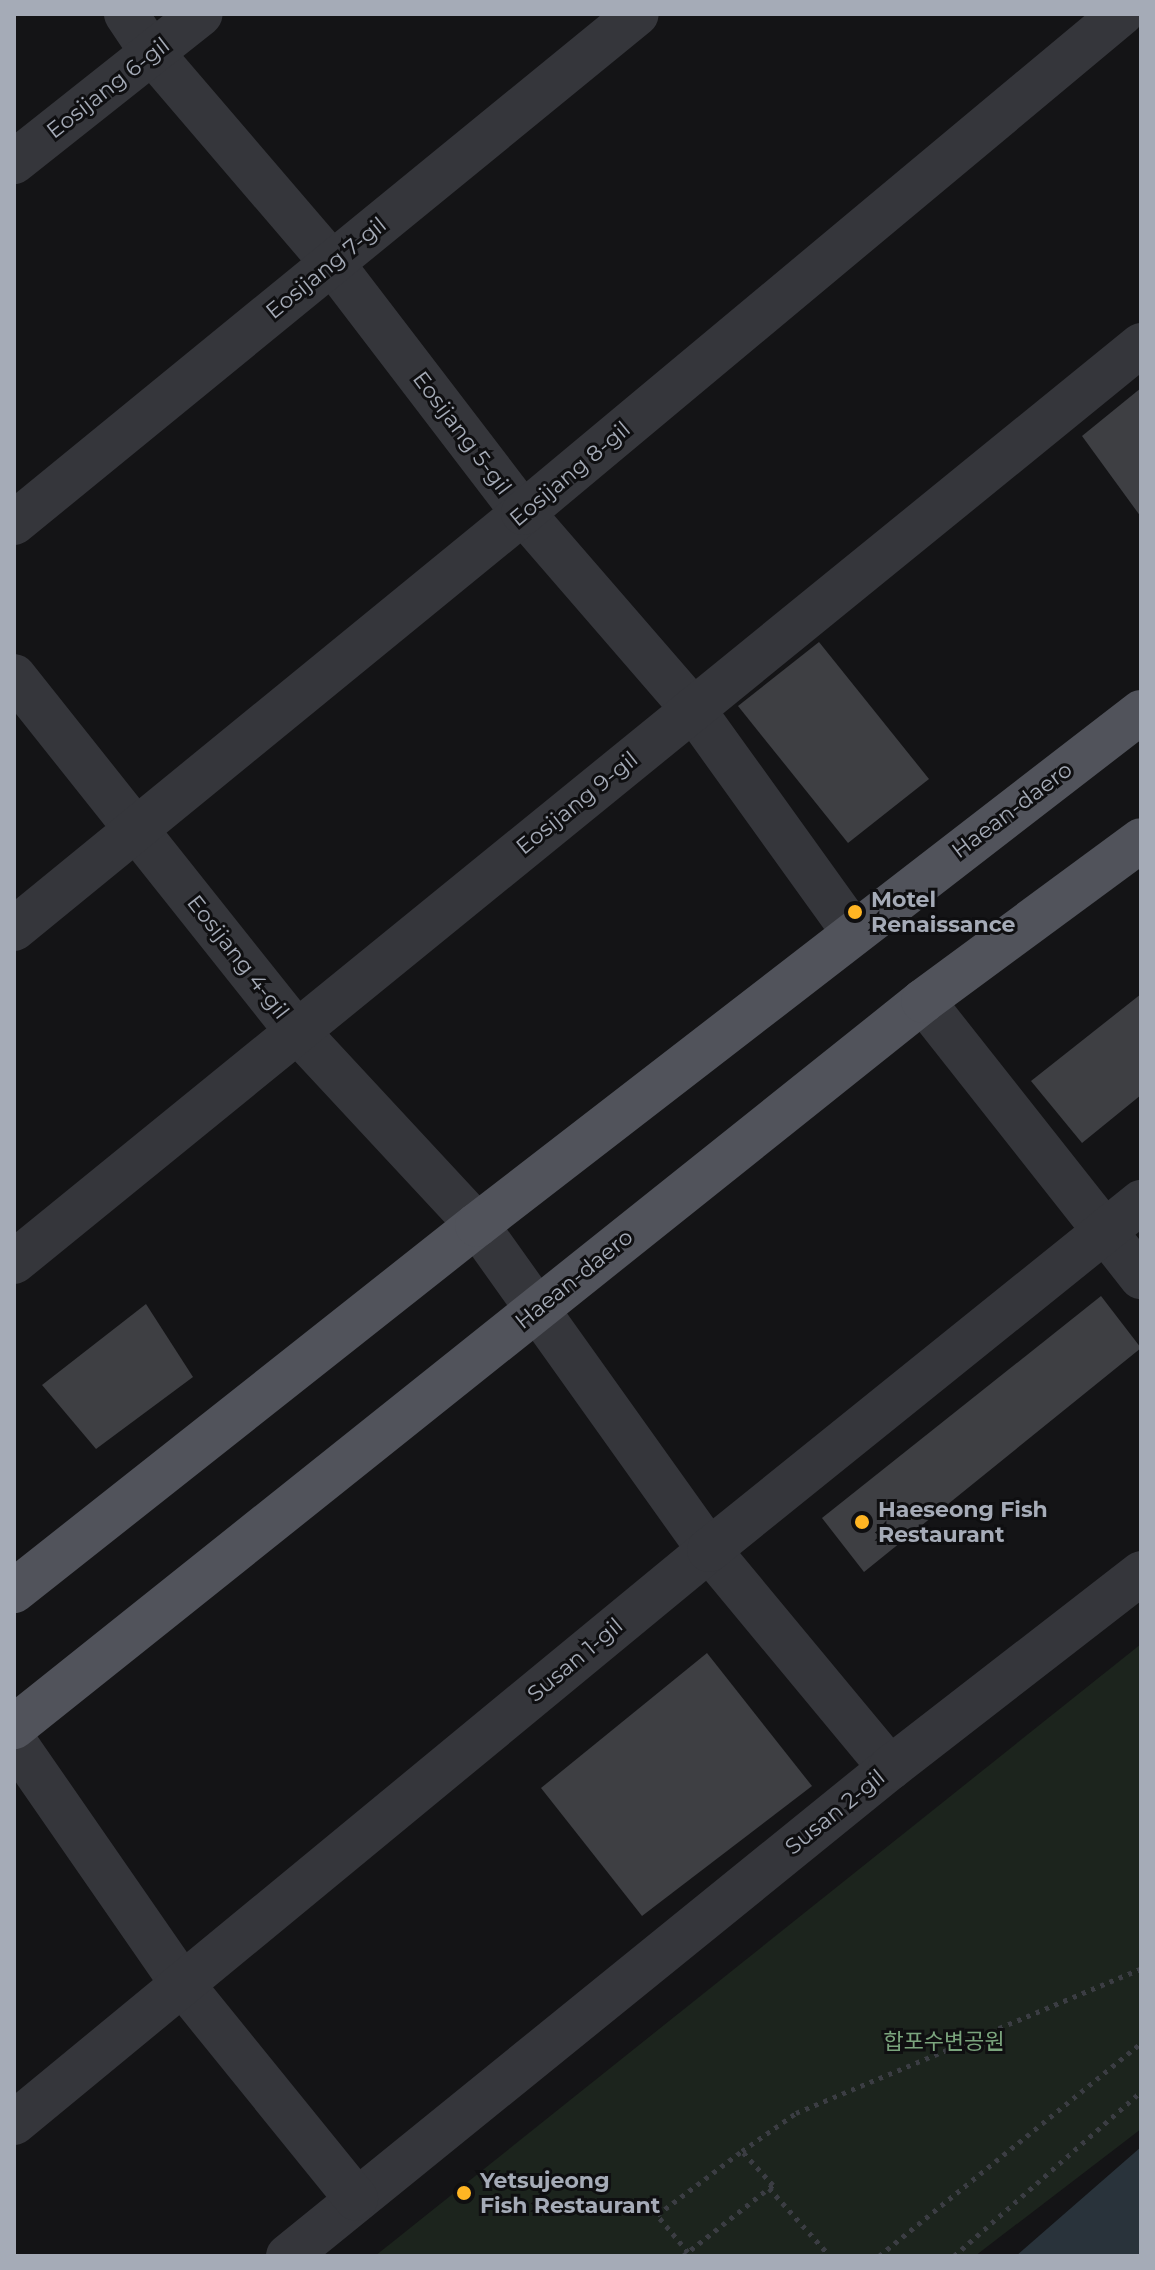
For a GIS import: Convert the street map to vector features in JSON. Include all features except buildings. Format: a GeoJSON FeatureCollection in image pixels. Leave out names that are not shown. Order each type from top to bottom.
{"type":"FeatureCollection","features":[{"type":"Feature","properties":{"kind":"main road","name":"Haean-daero"},"geometry":{"type":"LineString","coordinates":[[14,1591],[477,1225],[1141,712]]}},
{"type":"Feature","properties":{"kind":"main road","name":"Haean-daero"},"geometry":{"type":"LineString","coordinates":[[14,1727],[923,1001],[1141,840]]}},
{"type":"Feature","properties":{"kind":"street","name":"Eosijang 5-gil"},"geometry":{"type":"LineString","coordinates":[[126,14],[152,53],[332,263],[523,513],[693,709],[853,932]]}},
{"type":"Feature","properties":{"kind":"street","name":"Eosijang 6-gil"},"geometry":{"type":"LineString","coordinates":[[14,162],[201,14]]}},
{"type":"Feature","properties":{"kind":"street","name":"Eosijang 7-gil"},"geometry":{"type":"LineString","coordinates":[[14,523],[637,14]]}},
{"type":"Feature","properties":{"kind":"street","name":"Eosijang 8-gil"},"geometry":{"type":"LineString","coordinates":[[14,929],[523,513],[1121,14]]}},
{"type":"Feature","properties":{"kind":"street","name":"Eosijang 9-gil"},"geometry":{"type":"LineString","coordinates":[[14,1262],[1141,345]]}},
{"type":"Feature","properties":{"kind":"street","name":"Eosijang 4-gil"},"geometry":{"type":"LineString","coordinates":[[14,676],[296,1030],[477,1225]]}},
{"type":"Feature","properties":{"kind":"street"},"geometry":{"type":"LineString","coordinates":[[923,1001],[1141,1277]]}},
{"type":"Feature","properties":{"kind":"street","name":"Susan 1-gil"},"geometry":{"type":"LineString","coordinates":[[14,2123],[709,1550],[1141,1202]]}},
{"type":"Feature","properties":{"kind":"street","name":"Susan 2-gil"},"geometry":{"type":"LineString","coordinates":[[288,2256],[890,1768],[709,1550],[477,1225]]}},
{"type":"Feature","properties":{"kind":"street"},"geometry":{"type":"LineString","coordinates":[[890,1768],[1141,1573]]}},
{"type":"Feature","properties":{"kind":"street"},"geometry":{"type":"LineString","coordinates":[[14,1741],[183,1985],[356,2199]]}},
{"type":"Feature","properties":{"kind":"path"},"geometry":{"type":"LineString","coordinates":[[742,2151],[773,2185],[686,2254],[657,2215],[742,2151],[796,2113],[1141,1969]]}},
{"type":"Feature","properties":{"kind":"path"},"geometry":{"type":"LineString","coordinates":[[879,2256],[1141,2043]]}},
{"type":"Feature","properties":{"kind":"path"},"geometry":{"type":"LineString","coordinates":[[954,2256],[1141,2092]]}},
{"type":"Feature","properties":{"kind":"path"},"geometry":{"type":"LineString","coordinates":[[769,2188],[830,2256]]}},
{"type":"Feature","properties":{"kind":"green space","name":"합포수변공원"},"geometry":{"type":"Polygon","coordinates":[[[1141,1644],[1141,2129],[975,2256],[375,2256],[1141,1644]]]}},
{"type":"Feature","properties":{"kind":"shaded area"},"geometry":{"type":"Polygon","coordinates":[[[1141,2147],[1141,2256],[1016,2256],[1141,2147]]]}},
{"type":"Feature","properties":{"kind":"place","name":"Motel Renaissance"},"geometry":{"type":"Point","coordinates":[855,912]}},
{"type":"Feature","properties":{"kind":"place","name":"Haeseong Fish Restaurant"},"geometry":{"type":"Point","coordinates":[862,1522]}},
{"type":"Feature","properties":{"kind":"place","name":"Yetsujeong Fish Restaurant"},"geometry":{"type":"Point","coordinates":[464,2193]}}]}
